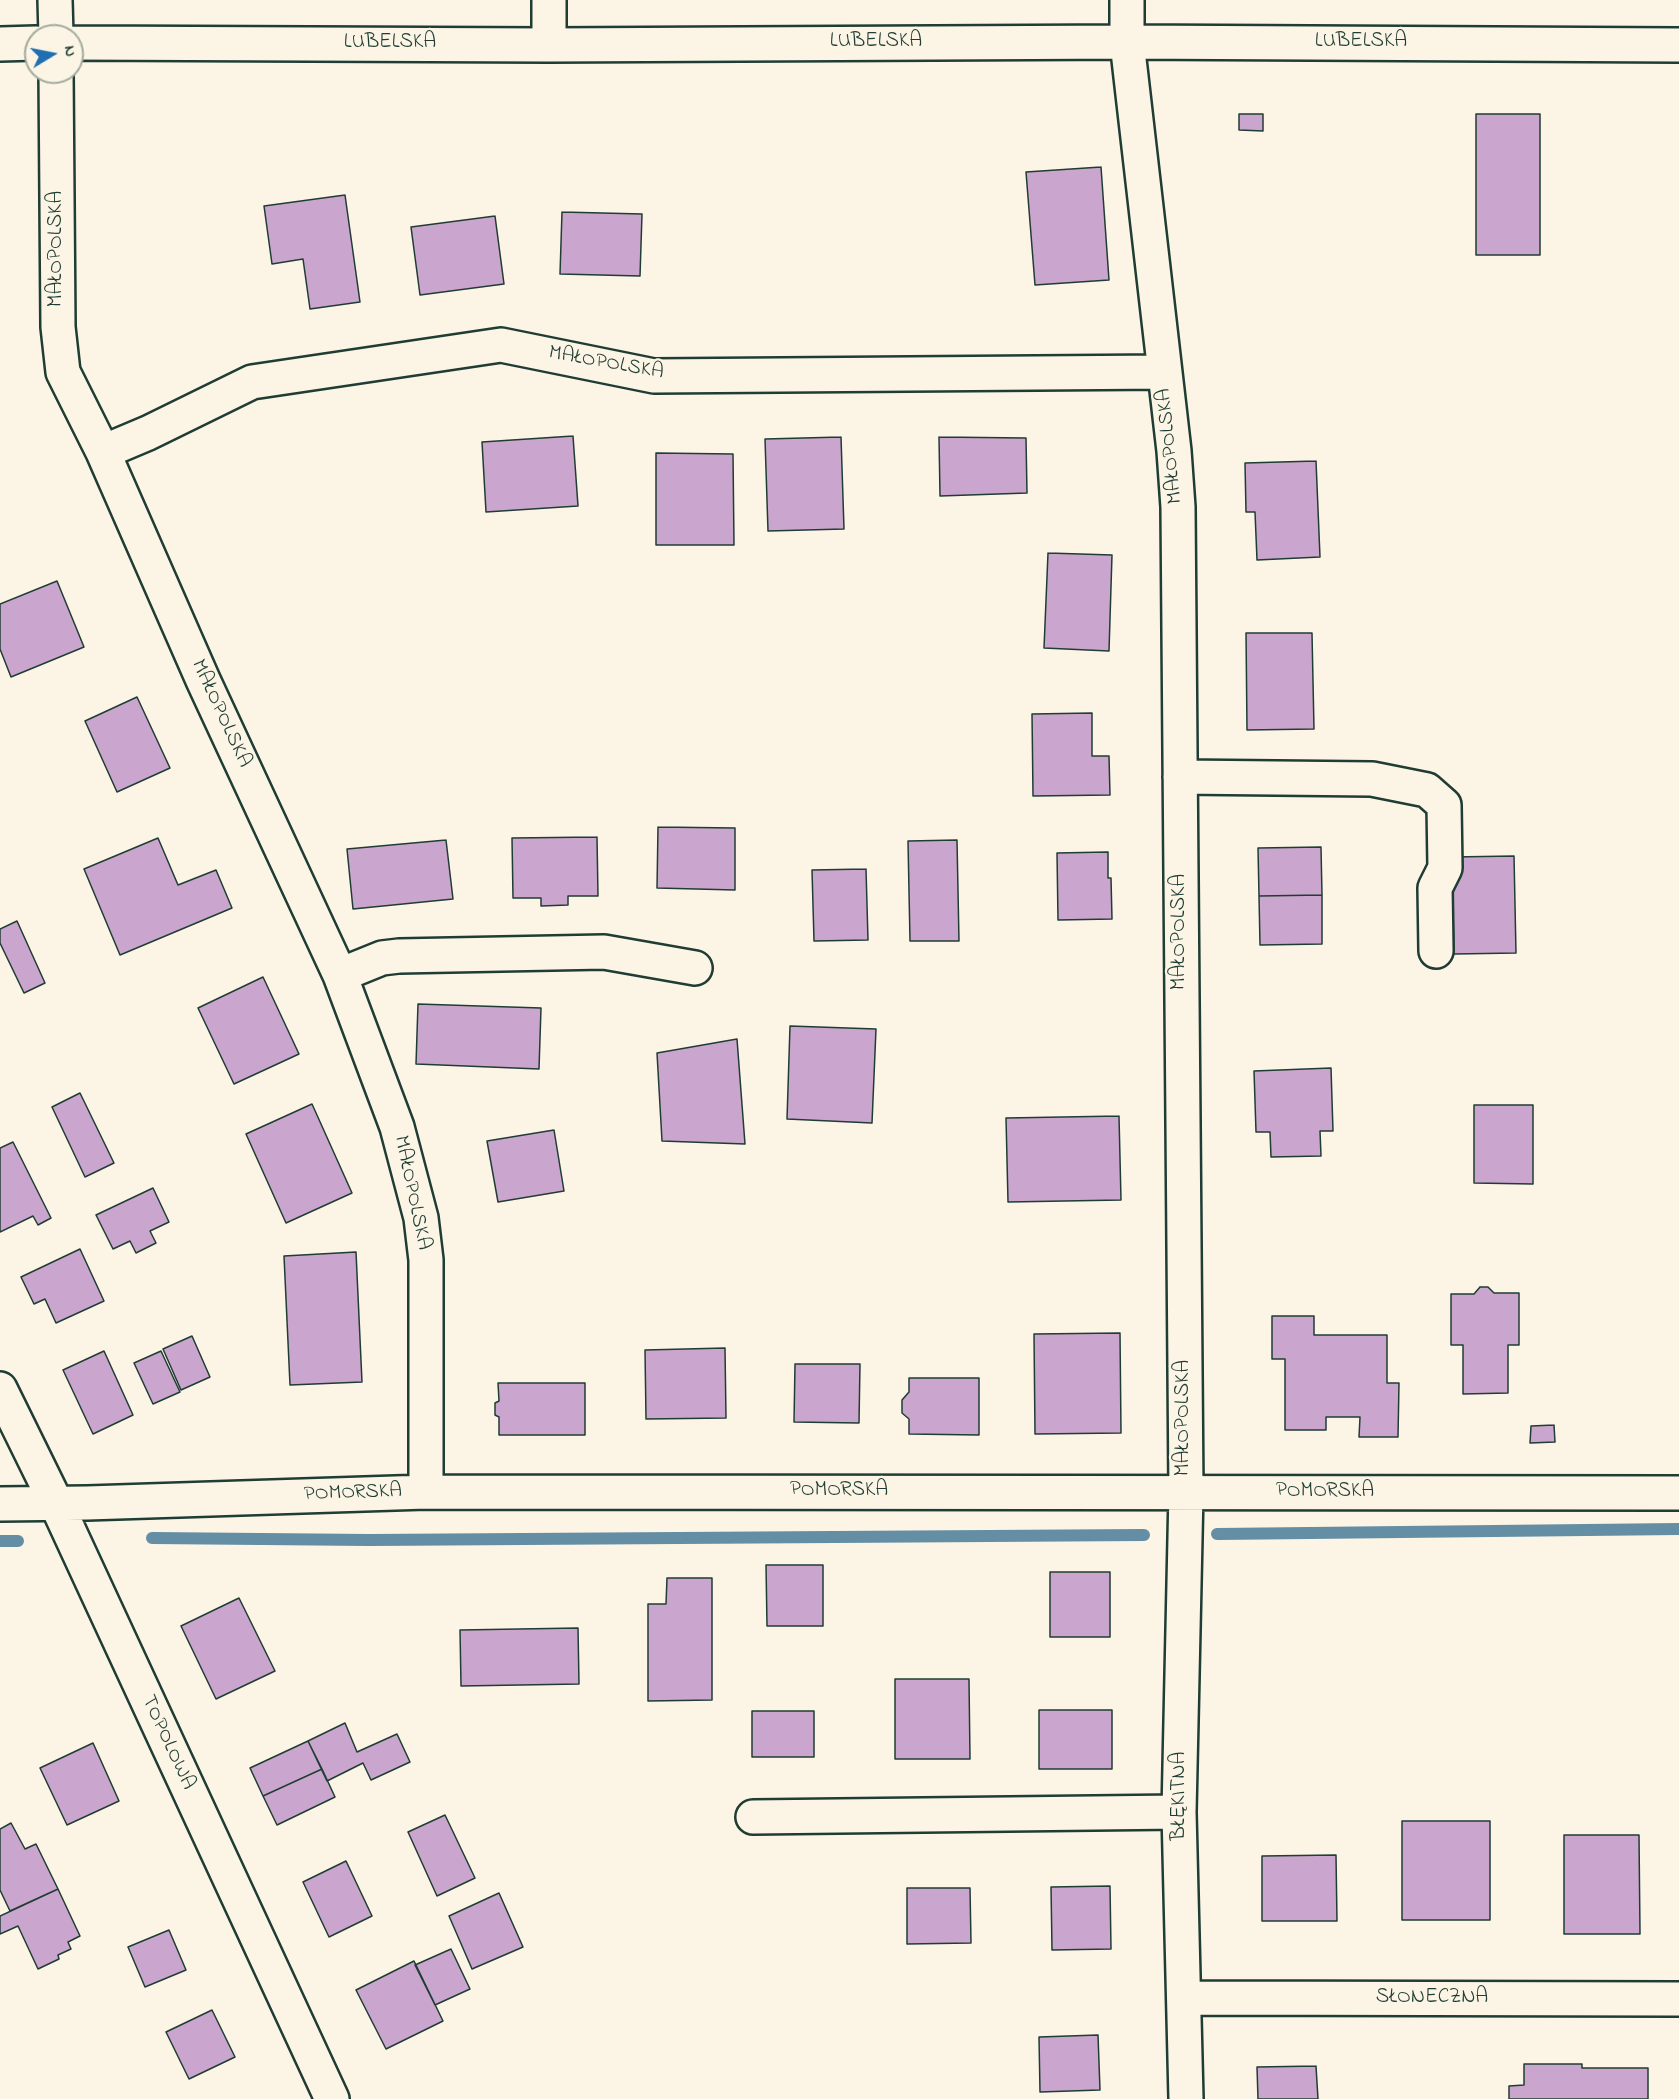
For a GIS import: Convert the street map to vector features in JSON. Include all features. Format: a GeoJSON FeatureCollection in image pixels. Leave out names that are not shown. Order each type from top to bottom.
{"type":"FeatureCollection","features":[{"type":"Feature","properties":{"kind":"street"},"geometry":{"type":"LineString","coordinates":[[55,0],[56,24]]}},
{"type":"Feature","properties":{"kind":"street"},"geometry":{"type":"LineString","coordinates":[[549,0],[549,45]]}},
{"type":"Feature","properties":{"kind":"street","name":"MAŁOPOLSKA"},"geometry":{"type":"LineString","coordinates":[[1127,0],[1127,42],[1174,451],[1178,507],[1185,1492]]}},
{"type":"Feature","properties":{"kind":"street","name":"LUBELSKA"},"geometry":{"type":"LineString","coordinates":[[84,43],[549,45],[1127,42],[1679,45]]}},
{"type":"Feature","properties":{"kind":"street"},"geometry":{"type":"LineString","coordinates":[[0,44],[24,43]]}},
{"type":"Feature","properties":{"kind":"street","name":"MAŁOPOLSKA"},"geometry":{"type":"LineString","coordinates":[[56,84],[58,327],[63,372],[102,452],[203,680],[340,975],[397,1127],[421,1218],[426,1260],[426,1492]]}},
{"type":"Feature","properties":{"kind":"street","name":"MAŁOPOLSKA"},"geometry":{"type":"LineString","coordinates":[[102,452],[148,433],[252,382],[501,345],[654,376],[1164,372]]}},
{"type":"Feature","properties":{"kind":"street"},"geometry":{"type":"LineString","coordinates":[[1180,777],[1372,779],[1427,790],[1444,805],[1445,868],[1435,888],[1436,951]]}},
{"type":"Feature","properties":{"kind":"street"},"geometry":{"type":"LineString","coordinates":[[340,975],[382,958],[399,956],[604,952],[695,968]]}},
{"type":"Feature","properties":{"kind":"street","name":"TOPOLOWA"},"geometry":{"type":"LineString","coordinates":[[0,1389],[56,1503],[332,2099]]}},
{"type":"Feature","properties":{"kind":"street","name":"POMORSKA"},"geometry":{"type":"LineString","coordinates":[[0,1504],[426,1492],[1679,1493]]}},
{"type":"Feature","properties":{"kind":"street","name":"BŁĘKITNA"},"geometry":{"type":"LineString","coordinates":[[1185,1492],[1179,1812],[1186,2099]]}},
{"type":"Feature","properties":{"kind":"street"},"geometry":{"type":"LineString","coordinates":[[753,1817],[1179,1812]]}},
{"type":"Feature","properties":{"kind":"street","name":"SŁONECZNA"},"geometry":{"type":"LineString","coordinates":[[1185,1998],[1679,1999]]}},
{"type":"Feature","properties":{"kind":"building"},"geometry":{"type":"Polygon","coordinates":[[[1239,114],[1263,114],[1263,131],[1239,130],[1239,114]]]}},
{"type":"Feature","properties":{"kind":"building"},"geometry":{"type":"Polygon","coordinates":[[[1476,114],[1540,114],[1540,255],[1476,255],[1476,114]]]}},
{"type":"Feature","properties":{"kind":"building"},"geometry":{"type":"Polygon","coordinates":[[[1101,167],[1109,280],[1035,285],[1026,172],[1101,167]]]}},
{"type":"Feature","properties":{"kind":"building"},"geometry":{"type":"Polygon","coordinates":[[[345,195],[360,302],[310,309],[303,259],[272,264],[264,206],[345,195]]]}},
{"type":"Feature","properties":{"kind":"building"},"geometry":{"type":"Polygon","coordinates":[[[562,212],[642,214],[640,276],[560,274],[562,212]]]}},
{"type":"Feature","properties":{"kind":"building"},"geometry":{"type":"Polygon","coordinates":[[[495,216],[504,284],[420,295],[411,227],[495,216]]]}},
{"type":"Feature","properties":{"kind":"building"},"geometry":{"type":"Polygon","coordinates":[[[573,436],[578,506],[486,512],[482,442],[573,436]]]}},
{"type":"Feature","properties":{"kind":"building"},"geometry":{"type":"Polygon","coordinates":[[[841,437],[844,529],[768,531],[765,439],[841,437]]]}},
{"type":"Feature","properties":{"kind":"building"},"geometry":{"type":"Polygon","coordinates":[[[939,437],[1026,438],[1027,493],[940,496],[939,437]]]}},
{"type":"Feature","properties":{"kind":"building"},"geometry":{"type":"Polygon","coordinates":[[[656,453],[733,454],[734,545],[656,545],[656,453]]]}},
{"type":"Feature","properties":{"kind":"building"},"geometry":{"type":"Polygon","coordinates":[[[1316,461],[1320,557],[1257,560],[1255,512],[1246,512],[1245,463],[1316,461]]]}},
{"type":"Feature","properties":{"kind":"building"},"geometry":{"type":"Polygon","coordinates":[[[1048,553],[1112,555],[1109,651],[1044,648],[1048,553]]]}},
{"type":"Feature","properties":{"kind":"building"},"geometry":{"type":"Polygon","coordinates":[[[57,581],[84,647],[11,677],[0,649],[0,604],[57,581]]]}},
{"type":"Feature","properties":{"kind":"building"},"geometry":{"type":"Polygon","coordinates":[[[1246,633],[1312,633],[1314,729],[1247,730],[1246,633]]]}},
{"type":"Feature","properties":{"kind":"building"},"geometry":{"type":"Polygon","coordinates":[[[137,697],[170,768],[117,792],[85,721],[137,697]]]}},
{"type":"Feature","properties":{"kind":"building"},"geometry":{"type":"Polygon","coordinates":[[[1092,713],[1092,756],[1109,756],[1110,795],[1033,796],[1032,714],[1092,713]]]}},
{"type":"Feature","properties":{"kind":"building"},"geometry":{"type":"Polygon","coordinates":[[[658,827],[735,828],[735,890],[657,888],[658,827]]]}},
{"type":"Feature","properties":{"kind":"building"},"geometry":{"type":"Polygon","coordinates":[[[597,837],[598,896],[568,896],[568,905],[541,906],[541,898],[513,898],[512,838],[597,837]]]}},
{"type":"Feature","properties":{"kind":"building"},"geometry":{"type":"Polygon","coordinates":[[[158,838],[178,885],[216,870],[232,908],[120,955],[84,869],[158,838]]]}},
{"type":"Feature","properties":{"kind":"building"},"geometry":{"type":"Polygon","coordinates":[[[446,840],[453,899],[353,909],[347,849],[446,840]]]}},
{"type":"Feature","properties":{"kind":"building"},"geometry":{"type":"Polygon","coordinates":[[[957,840],[959,941],[910,941],[908,841],[957,840]]]}},
{"type":"Feature","properties":{"kind":"building"},"geometry":{"type":"Polygon","coordinates":[[[1321,847],[1322,895],[1259,896],[1258,848],[1321,847]]]}},
{"type":"Feature","properties":{"kind":"building"},"geometry":{"type":"Polygon","coordinates":[[[1108,852],[1112,919],[1058,920],[1057,853],[1108,852]]]}},
{"type":"Feature","properties":{"kind":"building"},"geometry":{"type":"Polygon","coordinates":[[[1514,856],[1516,953],[1454,954],[1452,857],[1514,856]]]}},
{"type":"Feature","properties":{"kind":"building"},"geometry":{"type":"Polygon","coordinates":[[[866,869],[868,940],[814,941],[812,870],[866,869]]]}},
{"type":"Feature","properties":{"kind":"building"},"geometry":{"type":"Polygon","coordinates":[[[1322,895],[1322,944],[1260,945],[1259,896],[1322,895]]]}},
{"type":"Feature","properties":{"kind":"building"},"geometry":{"type":"Polygon","coordinates":[[[17,921],[45,983],[24,993],[0,943],[0,929],[17,921]]]}},
{"type":"Feature","properties":{"kind":"building"},"geometry":{"type":"Polygon","coordinates":[[[263,977],[299,1054],[234,1084],[198,1008],[263,977]]]}},
{"type":"Feature","properties":{"kind":"building"},"geometry":{"type":"Polygon","coordinates":[[[418,1004],[541,1008],[539,1069],[416,1064],[418,1004]]]}},
{"type":"Feature","properties":{"kind":"building"},"geometry":{"type":"Polygon","coordinates":[[[790,1026],[876,1029],[872,1123],[787,1119],[790,1026]]]}},
{"type":"Feature","properties":{"kind":"building"},"geometry":{"type":"Polygon","coordinates":[[[737,1039],[745,1144],[662,1141],[657,1053],[737,1039]]]}},
{"type":"Feature","properties":{"kind":"building"},"geometry":{"type":"Polygon","coordinates":[[[1331,1068],[1333,1131],[1320,1131],[1321,1156],[1271,1157],[1270,1132],[1256,1132],[1254,1071],[1331,1068]]]}},
{"type":"Feature","properties":{"kind":"building"},"geometry":{"type":"Polygon","coordinates":[[[80,1093],[114,1163],[85,1177],[52,1107],[80,1093]]]}},
{"type":"Feature","properties":{"kind":"building"},"geometry":{"type":"Polygon","coordinates":[[[312,1104],[352,1193],[286,1223],[246,1134],[312,1104]]]}},
{"type":"Feature","properties":{"kind":"building"},"geometry":{"type":"Polygon","coordinates":[[[1474,1105],[1533,1105],[1533,1184],[1474,1183],[1474,1105]]]}},
{"type":"Feature","properties":{"kind":"building"},"geometry":{"type":"Polygon","coordinates":[[[1119,1116],[1121,1200],[1008,1202],[1006,1118],[1119,1116]]]}},
{"type":"Feature","properties":{"kind":"building"},"geometry":{"type":"Polygon","coordinates":[[[554,1130],[564,1191],[498,1202],[487,1141],[554,1130]]]}},
{"type":"Feature","properties":{"kind":"building"},"geometry":{"type":"Polygon","coordinates":[[[13,1142],[51,1218],[38,1225],[33,1216],[0,1232],[0,1148],[13,1142]]]}},
{"type":"Feature","properties":{"kind":"building"},"geometry":{"type":"Polygon","coordinates":[[[153,1188],[169,1222],[150,1231],[156,1243],[136,1253],[130,1241],[113,1249],[96,1215],[153,1188]]]}},
{"type":"Feature","properties":{"kind":"building"},"geometry":{"type":"Polygon","coordinates":[[[80,1249],[104,1301],[56,1323],[45,1299],[34,1304],[21,1277],[80,1249]]]}},
{"type":"Feature","properties":{"kind":"building"},"geometry":{"type":"Polygon","coordinates":[[[356,1252],[362,1382],[290,1385],[284,1256],[356,1252]]]}},
{"type":"Feature","properties":{"kind":"building"},"geometry":{"type":"Polygon","coordinates":[[[1480,1287],[1488,1287],[1494,1293],[1519,1293],[1519,1345],[1508,1345],[1508,1393],[1463,1394],[1463,1345],[1451,1345],[1451,1294],[1474,1294],[1480,1287]]]}},
{"type":"Feature","properties":{"kind":"building"},"geometry":{"type":"Polygon","coordinates":[[[1272,1316],[1314,1316],[1314,1335],[1387,1335],[1387,1383],[1399,1383],[1398,1437],[1359,1437],[1360,1417],[1326,1417],[1326,1430],[1285,1430],[1285,1359],[1272,1359],[1272,1316]]]}},
{"type":"Feature","properties":{"kind":"building"},"geometry":{"type":"Polygon","coordinates":[[[1120,1333],[1121,1433],[1035,1434],[1034,1334],[1120,1333]]]}},
{"type":"Feature","properties":{"kind":"building"},"geometry":{"type":"Polygon","coordinates":[[[192,1336],[210,1377],[181,1390],[163,1349],[192,1336]]]}},
{"type":"Feature","properties":{"kind":"building"},"geometry":{"type":"Polygon","coordinates":[[[725,1348],[726,1418],[646,1419],[645,1350],[725,1348]]]}},
{"type":"Feature","properties":{"kind":"building"},"geometry":{"type":"Polygon","coordinates":[[[104,1351],[133,1415],[93,1434],[63,1370],[104,1351]]]}},
{"type":"Feature","properties":{"kind":"building"},"geometry":{"type":"Polygon","coordinates":[[[161,1351],[180,1392],[153,1404],[134,1363],[161,1351]]]}},
{"type":"Feature","properties":{"kind":"building"},"geometry":{"type":"Polygon","coordinates":[[[795,1364],[860,1364],[859,1423],[794,1422],[795,1364]]]}},
{"type":"Feature","properties":{"kind":"building"},"geometry":{"type":"Polygon","coordinates":[[[909,1378],[979,1378],[979,1435],[909,1434],[909,1419],[902,1413],[902,1400],[909,1392],[909,1378]]]}},
{"type":"Feature","properties":{"kind":"building"},"geometry":{"type":"Polygon","coordinates":[[[498,1383],[585,1383],[585,1435],[499,1435],[499,1417],[495,1415],[495,1403],[499,1401],[498,1383]]]}},
{"type":"Feature","properties":{"kind":"building"},"geometry":{"type":"Polygon","coordinates":[[[1554,1425],[1555,1442],[1530,1443],[1531,1426],[1554,1425]]]}},
{"type":"Feature","properties":{"kind":"building"},"geometry":{"type":"Polygon","coordinates":[[[766,1565],[823,1565],[823,1626],[767,1626],[766,1565]]]}},
{"type":"Feature","properties":{"kind":"building"},"geometry":{"type":"Polygon","coordinates":[[[1050,1572],[1110,1572],[1110,1637],[1050,1637],[1050,1572]]]}},
{"type":"Feature","properties":{"kind":"building"},"geometry":{"type":"Polygon","coordinates":[[[667,1578],[712,1578],[712,1700],[648,1701],[648,1604],[666,1604],[667,1578]]]}},
{"type":"Feature","properties":{"kind":"building"},"geometry":{"type":"Polygon","coordinates":[[[239,1598],[275,1671],[216,1699],[181,1626],[239,1598]]]}},
{"type":"Feature","properties":{"kind":"building"},"geometry":{"type":"Polygon","coordinates":[[[578,1628],[579,1684],[461,1686],[460,1630],[578,1628]]]}},
{"type":"Feature","properties":{"kind":"building"},"geometry":{"type":"Polygon","coordinates":[[[895,1679],[969,1679],[970,1759],[895,1759],[895,1679]]]}},
{"type":"Feature","properties":{"kind":"building"},"geometry":{"type":"Polygon","coordinates":[[[1039,1710],[1112,1710],[1112,1769],[1039,1769],[1039,1710]]]}},
{"type":"Feature","properties":{"kind":"building"},"geometry":{"type":"Polygon","coordinates":[[[752,1711],[814,1711],[814,1757],[752,1757],[752,1711]]]}},
{"type":"Feature","properties":{"kind":"building"},"geometry":{"type":"Polygon","coordinates":[[[345,1723],[357,1752],[397,1734],[410,1762],[371,1780],[363,1763],[327,1781],[308,1741],[345,1723]]]}},
{"type":"Feature","properties":{"kind":"building"},"geometry":{"type":"Polygon","coordinates":[[[308,1741],[322,1769],[263,1796],[250,1768],[308,1741]]]}},
{"type":"Feature","properties":{"kind":"building"},"geometry":{"type":"Polygon","coordinates":[[[93,1743],[119,1801],[67,1825],[40,1768],[93,1743]]]}},
{"type":"Feature","properties":{"kind":"building"},"geometry":{"type":"Polygon","coordinates":[[[322,1769],[335,1797],[277,1825],[263,1796],[322,1769]]]}},
{"type":"Feature","properties":{"kind":"building"},"geometry":{"type":"Polygon","coordinates":[[[445,1815],[475,1878],[437,1896],[408,1832],[445,1815]]]}},
{"type":"Feature","properties":{"kind":"building"},"geometry":{"type":"Polygon","coordinates":[[[1402,1821],[1490,1821],[1490,1920],[1402,1920],[1402,1821]]]}},
{"type":"Feature","properties":{"kind":"building"},"geometry":{"type":"Polygon","coordinates":[[[11,1823],[25,1849],[36,1844],[58,1889],[10,1911],[0,1890],[0,1829],[11,1823]]]}},
{"type":"Feature","properties":{"kind":"building"},"geometry":{"type":"Polygon","coordinates":[[[1564,1835],[1639,1835],[1640,1934],[1564,1934],[1564,1835]]]}},
{"type":"Feature","properties":{"kind":"building"},"geometry":{"type":"Polygon","coordinates":[[[1336,1855],[1337,1921],[1262,1921],[1262,1856],[1336,1855]]]}},
{"type":"Feature","properties":{"kind":"building"},"geometry":{"type":"Polygon","coordinates":[[[346,1861],[372,1916],[329,1937],[303,1882],[346,1861]]]}},
{"type":"Feature","properties":{"kind":"building"},"geometry":{"type":"Polygon","coordinates":[[[1110,1886],[1111,1949],[1052,1950],[1051,1887],[1110,1886]]]}},
{"type":"Feature","properties":{"kind":"building"},"geometry":{"type":"Polygon","coordinates":[[[907,1888],[970,1888],[971,1943],[907,1944],[907,1888]]]}},
{"type":"Feature","properties":{"kind":"building"},"geometry":{"type":"Polygon","coordinates":[[[58,1889],[80,1936],[68,1942],[71,1949],[58,1955],[59,1959],[38,1969],[18,1926],[0,1934],[0,1916],[58,1889]]]}},
{"type":"Feature","properties":{"kind":"building"},"geometry":{"type":"Polygon","coordinates":[[[499,1893],[523,1947],[472,1969],[449,1916],[499,1893]]]}},
{"type":"Feature","properties":{"kind":"building"},"geometry":{"type":"Polygon","coordinates":[[[169,1930],[186,1970],[145,1987],[128,1947],[169,1930]]]}},
{"type":"Feature","properties":{"kind":"building"},"geometry":{"type":"Polygon","coordinates":[[[451,1949],[470,1989],[435,2005],[415,1965],[451,1949]]]}},
{"type":"Feature","properties":{"kind":"building"},"geometry":{"type":"Polygon","coordinates":[[[414,1961],[443,2021],[386,2049],[356,1990],[414,1961]]]}},
{"type":"Feature","properties":{"kind":"building"},"geometry":{"type":"Polygon","coordinates":[[[212,2010],[235,2057],[189,2079],[166,2032],[212,2010]]]}},
{"type":"Feature","properties":{"kind":"building"},"geometry":{"type":"Polygon","coordinates":[[[1098,2035],[1100,2090],[1040,2092],[1039,2037],[1098,2035]]]}},
{"type":"Feature","properties":{"kind":"building"},"geometry":{"type":"Polygon","coordinates":[[[1524,2064],[1582,2064],[1582,2068],[1648,2068],[1648,2099],[1509,2099],[1509,2086],[1524,2085],[1524,2064]]]}},
{"type":"Feature","properties":{"kind":"building"},"geometry":{"type":"Polygon","coordinates":[[[1316,2066],[1318,2099],[1258,2099],[1257,2067],[1316,2066]]]}},
{"type":"Feature","properties":{"kind":"waterway"},"geometry":{"type":"LineString","coordinates":[[1217,1534],[1679,1529]]}},
{"type":"Feature","properties":{"kind":"waterway"},"geometry":{"type":"LineString","coordinates":[[152,1538],[369,1540],[1144,1535]]}},
{"type":"Feature","properties":{"kind":"waterway"},"geometry":{"type":"LineString","coordinates":[[0,1541],[18,1541]]}}]}
